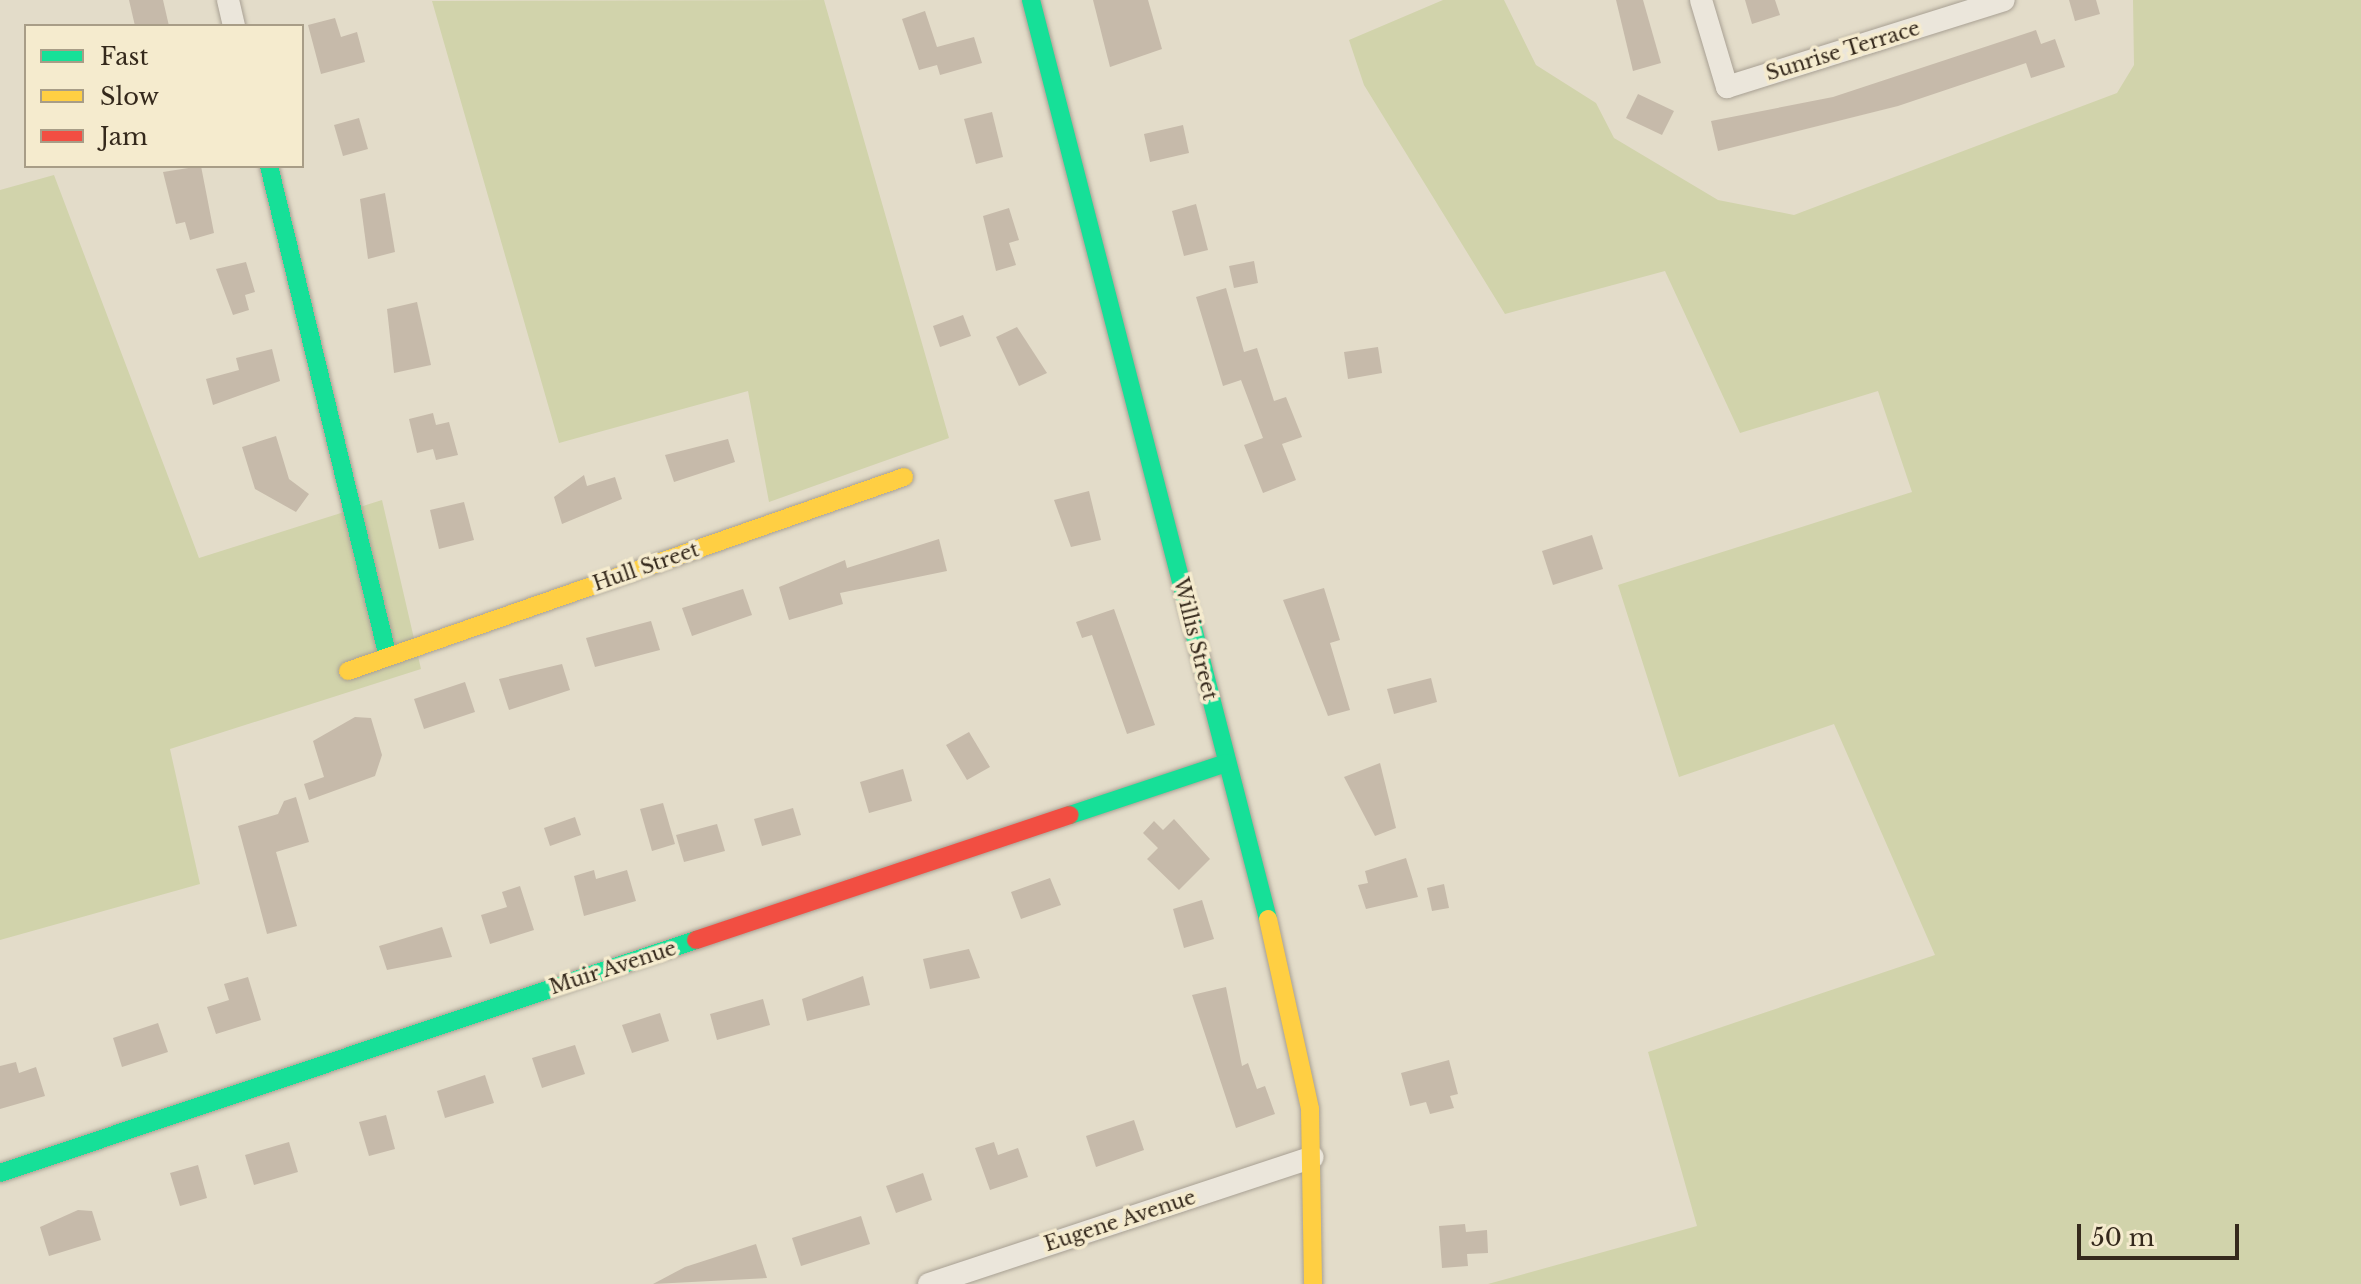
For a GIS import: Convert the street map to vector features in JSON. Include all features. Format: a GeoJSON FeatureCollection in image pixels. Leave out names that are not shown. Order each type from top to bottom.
{"type":"FeatureCollection","features":[{"type":"Feature","properties":{"kind":"street"},"geometry":{"type":"LineString","coordinates":[[228,0],[234,24]]}},
{"type":"Feature","properties":{"kind":"street","name":"Willis Street"},"geometry":{"type":"LineString","coordinates":[[1031,0],[1295,1027],[1312,1157],[1313,1284]]}},
{"type":"Feature","properties":{"kind":"street","name":"Sunrise Terrace"},"geometry":{"type":"LineString","coordinates":[[1701,0],[1727,87],[2004,0]]}},
{"type":"Feature","properties":{"kind":"street"},"geometry":{"type":"LineString","coordinates":[[269,168],[388,657]]}},
{"type":"Feature","properties":{"kind":"street","name":"Hull Street"},"geometry":{"type":"LineString","coordinates":[[348,671],[904,477]]}},
{"type":"Feature","properties":{"kind":"street","name":"Muir Avenue"},"geometry":{"type":"LineString","coordinates":[[0,1173],[1226,763]]}},
{"type":"Feature","properties":{"kind":"street","name":"Eugene Avenue"},"geometry":{"type":"LineString","coordinates":[[929,1284],[1312,1157]]}},
{"type":"Feature","properties":{"kind":"green space"},"geometry":{"type":"Polygon","coordinates":[[[824,0],[949,438],[769,502],[748,391],[559,443],[432,1],[824,0]]]}},
{"type":"Feature","properties":{"kind":"green space"},"geometry":{"type":"Polygon","coordinates":[[[1443,0],[1504,0],[1536,65],[1596,103],[1614,138],[1718,200],[1794,215],[2117,93],[2134,65],[2133,0],[2361,0],[2361,1284],[1488,1284],[1697,1226],[1648,1052],[1935,955],[1834,724],[1679,777],[1618,585],[1912,492],[1878,391],[1740,433],[1665,271],[1505,314],[1364,85],[1349,40],[1443,0]]]}},
{"type":"Feature","properties":{"kind":"green space"},"geometry":{"type":"Polygon","coordinates":[[[54,175],[199,558],[382,500],[421,669],[170,749],[200,884],[0,940],[0,190],[54,175]]]}},
{"type":"Feature","properties":{"kind":"building"},"geometry":{"type":"Polygon","coordinates":[[[129,0],[163,0],[169,24],[135,24],[129,0]]]}},
{"type":"Feature","properties":{"kind":"building"},"geometry":{"type":"Polygon","coordinates":[[[1093,0],[1148,0],[1162,49],[1110,67],[1093,0]]]}},
{"type":"Feature","properties":{"kind":"building"},"geometry":{"type":"Polygon","coordinates":[[[1616,0],[1643,0],[1661,63],[1633,71],[1616,0]]]}},
{"type":"Feature","properties":{"kind":"building"},"geometry":{"type":"Polygon","coordinates":[[[1745,0],[1775,0],[1780,15],[1752,24],[1745,0]]]}},
{"type":"Feature","properties":{"kind":"building"},"geometry":{"type":"Polygon","coordinates":[[[2069,0],[2096,0],[2100,14],[2075,21],[2069,0]]]}},
{"type":"Feature","properties":{"kind":"building"},"geometry":{"type":"Polygon","coordinates":[[[925,11],[937,47],[974,37],[982,63],[940,75],[937,65],[919,70],[902,19],[925,11]]]}},
{"type":"Feature","properties":{"kind":"building"},"geometry":{"type":"Polygon","coordinates":[[[335,18],[341,37],[357,32],[365,62],[321,74],[308,25],[335,18]]]}},
{"type":"Feature","properties":{"kind":"building"},"geometry":{"type":"Polygon","coordinates":[[[2036,30],[2041,44],[2055,39],[2065,67],[2031,78],[2026,63],[1898,106],[1718,151],[1711,121],[1833,97],[2036,30]]]}},
{"type":"Feature","properties":{"kind":"building"},"geometry":{"type":"Polygon","coordinates":[[[1638,94],[1674,111],[1662,135],[1626,118],[1638,94]]]}},
{"type":"Feature","properties":{"kind":"building"},"geometry":{"type":"Polygon","coordinates":[[[992,112],[1003,157],[976,164],[964,119],[992,112]]]}},
{"type":"Feature","properties":{"kind":"building"},"geometry":{"type":"Polygon","coordinates":[[[359,118],[368,149],[343,156],[334,125],[359,118]]]}},
{"type":"Feature","properties":{"kind":"building"},"geometry":{"type":"Polygon","coordinates":[[[1183,125],[1189,153],[1150,162],[1144,134],[1183,125]]]}},
{"type":"Feature","properties":{"kind":"building"},"geometry":{"type":"Polygon","coordinates":[[[201,168],[214,233],[190,240],[185,222],[176,224],[163,172],[201,168]]]}},
{"type":"Feature","properties":{"kind":"building"},"geometry":{"type":"Polygon","coordinates":[[[385,193],[395,252],[368,259],[360,199],[385,193]]]}},
{"type":"Feature","properties":{"kind":"building"},"geometry":{"type":"Polygon","coordinates":[[[1196,204],[1208,250],[1184,256],[1172,211],[1196,204]]]}},
{"type":"Feature","properties":{"kind":"building"},"geometry":{"type":"Polygon","coordinates":[[[1009,208],[1019,240],[1009,243],[1016,265],[996,271],[983,216],[1009,208]]]}},
{"type":"Feature","properties":{"kind":"building"},"geometry":{"type":"Polygon","coordinates":[[[1254,261],[1258,283],[1234,288],[1229,266],[1254,261]]]}},
{"type":"Feature","properties":{"kind":"building"},"geometry":{"type":"Polygon","coordinates":[[[246,262],[255,292],[245,295],[249,310],[233,315],[216,269],[246,262]]]}},
{"type":"Feature","properties":{"kind":"building"},"geometry":{"type":"Polygon","coordinates":[[[1226,288],[1244,352],[1257,348],[1274,401],[1286,397],[1302,437],[1282,444],[1296,480],[1263,493],[1244,445],[1263,438],[1241,380],[1223,386],[1196,297],[1226,288]]]}},
{"type":"Feature","properties":{"kind":"building"},"geometry":{"type":"Polygon","coordinates":[[[417,302],[431,365],[394,373],[387,309],[417,302]]]}},
{"type":"Feature","properties":{"kind":"building"},"geometry":{"type":"Polygon","coordinates":[[[963,315],[971,336],[940,347],[933,326],[963,315]]]}},
{"type":"Feature","properties":{"kind":"building"},"geometry":{"type":"Polygon","coordinates":[[[1017,327],[1047,373],[1019,386],[996,337],[1017,327]]]}},
{"type":"Feature","properties":{"kind":"building"},"geometry":{"type":"Polygon","coordinates":[[[1378,347],[1382,373],[1348,379],[1344,352],[1378,347]]]}},
{"type":"Feature","properties":{"kind":"building"},"geometry":{"type":"Polygon","coordinates":[[[272,349],[280,381],[213,405],[206,379],[239,370],[236,358],[272,349]]]}},
{"type":"Feature","properties":{"kind":"building"},"geometry":{"type":"Polygon","coordinates":[[[433,413],[436,425],[449,422],[458,455],[436,460],[433,449],[417,453],[409,419],[433,413]]]}},
{"type":"Feature","properties":{"kind":"building"},"geometry":{"type":"Polygon","coordinates":[[[276,436],[289,479],[309,494],[296,512],[255,489],[242,447],[276,436]]]}},
{"type":"Feature","properties":{"kind":"building"},"geometry":{"type":"Polygon","coordinates":[[[728,439],[735,462],[674,482],[665,455],[728,439]]]}},
{"type":"Feature","properties":{"kind":"building"},"geometry":{"type":"Polygon","coordinates":[[[584,475],[587,486],[615,477],[622,499],[562,524],[554,497],[584,475]]]}},
{"type":"Feature","properties":{"kind":"building"},"geometry":{"type":"Polygon","coordinates":[[[1089,491],[1101,540],[1071,547],[1054,500],[1089,491]]]}},
{"type":"Feature","properties":{"kind":"building"},"geometry":{"type":"Polygon","coordinates":[[[464,502],[474,540],[439,549],[430,510],[464,502]]]}},
{"type":"Feature","properties":{"kind":"building"},"geometry":{"type":"Polygon","coordinates":[[[1592,535],[1603,569],[1553,585],[1542,551],[1592,535]]]}},
{"type":"Feature","properties":{"kind":"building"},"geometry":{"type":"Polygon","coordinates":[[[939,539],[947,571],[840,593],[843,604],[789,620],[779,587],[845,560],[847,568],[939,539]]]}},
{"type":"Feature","properties":{"kind":"building"},"geometry":{"type":"Polygon","coordinates":[[[1324,588],[1340,640],[1330,643],[1350,710],[1328,716],[1283,600],[1324,588]]]}},
{"type":"Feature","properties":{"kind":"building"},"geometry":{"type":"Polygon","coordinates":[[[743,589],[752,615],[692,636],[682,608],[743,589]]]}},
{"type":"Feature","properties":{"kind":"building"},"geometry":{"type":"Polygon","coordinates":[[[1114,609],[1155,725],[1127,734],[1092,635],[1082,638],[1076,622],[1114,609]]]}},
{"type":"Feature","properties":{"kind":"building"},"geometry":{"type":"Polygon","coordinates":[[[651,621],[660,650],[595,667],[586,638],[651,621]]]}},
{"type":"Feature","properties":{"kind":"building"},"geometry":{"type":"Polygon","coordinates":[[[562,664],[570,690],[509,710],[499,679],[562,664]]]}},
{"type":"Feature","properties":{"kind":"building"},"geometry":{"type":"Polygon","coordinates":[[[1431,678],[1437,702],[1394,714],[1387,689],[1431,678]]]}},
{"type":"Feature","properties":{"kind":"building"},"geometry":{"type":"Polygon","coordinates":[[[465,682],[475,712],[424,729],[414,699],[465,682]]]}},
{"type":"Feature","properties":{"kind":"building"},"geometry":{"type":"Polygon","coordinates":[[[355,717],[371,718],[382,755],[375,776],[309,800],[304,784],[324,777],[313,741],[355,717]]]}},
{"type":"Feature","properties":{"kind":"building"},"geometry":{"type":"Polygon","coordinates":[[[969,732],[990,767],[967,780],[946,745],[969,732]]]}},
{"type":"Feature","properties":{"kind":"building"},"geometry":{"type":"Polygon","coordinates":[[[1380,763],[1396,828],[1375,836],[1344,777],[1380,763]]]}},
{"type":"Feature","properties":{"kind":"building"},"geometry":{"type":"Polygon","coordinates":[[[903,769],[912,801],[869,813],[860,782],[903,769]]]}},
{"type":"Feature","properties":{"kind":"building"},"geometry":{"type":"Polygon","coordinates":[[[296,797],[309,842],[276,852],[297,926],[267,934],[238,826],[278,814],[284,801],[296,797]]]}},
{"type":"Feature","properties":{"kind":"building"},"geometry":{"type":"Polygon","coordinates":[[[663,803],[675,844],[652,851],[640,809],[663,803]]]}},
{"type":"Feature","properties":{"kind":"building"},"geometry":{"type":"Polygon","coordinates":[[[793,808],[801,835],[762,846],[754,819],[793,808]]]}},
{"type":"Feature","properties":{"kind":"building"},"geometry":{"type":"Polygon","coordinates":[[[575,817],[581,835],[550,846],[544,828],[575,817]]]}},
{"type":"Feature","properties":{"kind":"building"},"geometry":{"type":"Polygon","coordinates":[[[1174,819],[1210,859],[1179,890],[1147,859],[1158,848],[1143,833],[1154,821],[1163,830],[1174,819]]]}},
{"type":"Feature","properties":{"kind":"building"},"geometry":{"type":"Polygon","coordinates":[[[717,824],[725,851],[684,862],[676,835],[717,824]]]}},
{"type":"Feature","properties":{"kind":"building"},"geometry":{"type":"Polygon","coordinates":[[[1406,858],[1418,897],[1366,909],[1358,885],[1368,883],[1365,871],[1406,858]]]}},
{"type":"Feature","properties":{"kind":"building"},"geometry":{"type":"Polygon","coordinates":[[[594,870],[596,879],[627,870],[636,901],[584,916],[574,876],[594,870]]]}},
{"type":"Feature","properties":{"kind":"building"},"geometry":{"type":"Polygon","coordinates":[[[1050,878],[1061,905],[1021,919],[1011,892],[1050,878]]]}},
{"type":"Feature","properties":{"kind":"building"},"geometry":{"type":"Polygon","coordinates":[[[1444,884],[1449,908],[1432,911],[1427,888],[1444,884]]]}},
{"type":"Feature","properties":{"kind":"building"},"geometry":{"type":"Polygon","coordinates":[[[520,886],[534,930],[490,944],[481,915],[507,907],[502,892],[520,886]]]}},
{"type":"Feature","properties":{"kind":"building"},"geometry":{"type":"Polygon","coordinates":[[[1202,900],[1214,939],[1184,948],[1173,909],[1202,900]]]}},
{"type":"Feature","properties":{"kind":"building"},"geometry":{"type":"Polygon","coordinates":[[[442,927],[452,957],[387,970],[379,946],[442,927]]]}},
{"type":"Feature","properties":{"kind":"building"},"geometry":{"type":"Polygon","coordinates":[[[969,949],[980,978],[930,989],[923,959],[969,949]]]}},
{"type":"Feature","properties":{"kind":"building"},"geometry":{"type":"Polygon","coordinates":[[[863,976],[870,1005],[807,1021],[802,999],[863,976]]]}},
{"type":"Feature","properties":{"kind":"building"},"geometry":{"type":"Polygon","coordinates":[[[248,977],[261,1020],[216,1034],[207,1007],[229,1000],[224,984],[248,977]]]}},
{"type":"Feature","properties":{"kind":"building"},"geometry":{"type":"Polygon","coordinates":[[[1226,987],[1242,1066],[1248,1063],[1257,1089],[1265,1086],[1275,1114],[1236,1128],[1192,995],[1226,987]]]}},
{"type":"Feature","properties":{"kind":"building"},"geometry":{"type":"Polygon","coordinates":[[[763,999],[770,1025],[717,1040],[710,1014],[763,999]]]}},
{"type":"Feature","properties":{"kind":"building"},"geometry":{"type":"Polygon","coordinates":[[[660,1013],[669,1041],[632,1053],[622,1025],[660,1013]]]}},
{"type":"Feature","properties":{"kind":"building"},"geometry":{"type":"Polygon","coordinates":[[[158,1023],[168,1052],[122,1067],[113,1038],[158,1023]]]}},
{"type":"Feature","properties":{"kind":"building"},"geometry":{"type":"Polygon","coordinates":[[[575,1045],[585,1074],[542,1088],[532,1058],[575,1045]]]}},
{"type":"Feature","properties":{"kind":"building"},"geometry":{"type":"Polygon","coordinates":[[[1449,1060],[1458,1094],[1450,1096],[1454,1108],[1430,1114],[1426,1102],[1410,1106],[1401,1073],[1449,1060]]]}},
{"type":"Feature","properties":{"kind":"building"},"geometry":{"type":"Polygon","coordinates":[[[16,1062],[19,1073],[36,1067],[45,1096],[0,1109],[0,1066],[16,1062]]]}},
{"type":"Feature","properties":{"kind":"building"},"geometry":{"type":"Polygon","coordinates":[[[485,1075],[494,1103],[445,1118],[437,1091],[485,1075]]]}},
{"type":"Feature","properties":{"kind":"building"},"geometry":{"type":"Polygon","coordinates":[[[386,1115],[395,1149],[369,1156],[359,1122],[386,1115]]]}},
{"type":"Feature","properties":{"kind":"building"},"geometry":{"type":"Polygon","coordinates":[[[1134,1120],[1144,1150],[1096,1167],[1086,1136],[1134,1120]]]}},
{"type":"Feature","properties":{"kind":"building"},"geometry":{"type":"Polygon","coordinates":[[[289,1142],[298,1172],[254,1185],[245,1155],[289,1142]]]}},
{"type":"Feature","properties":{"kind":"building"},"geometry":{"type":"Polygon","coordinates":[[[994,1142],[998,1155],[1018,1148],[1028,1177],[990,1190],[975,1148],[994,1142]]]}},
{"type":"Feature","properties":{"kind":"building"},"geometry":{"type":"Polygon","coordinates":[[[198,1165],[207,1198],[180,1206],[170,1173],[198,1165]]]}},
{"type":"Feature","properties":{"kind":"building"},"geometry":{"type":"Polygon","coordinates":[[[923,1173],[932,1200],[896,1213],[886,1186],[923,1173]]]}},
{"type":"Feature","properties":{"kind":"building"},"geometry":{"type":"Polygon","coordinates":[[[78,1210],[92,1211],[101,1240],[49,1256],[40,1227],[78,1210]]]}},
{"type":"Feature","properties":{"kind":"building"},"geometry":{"type":"Polygon","coordinates":[[[861,1216],[870,1244],[801,1266],[792,1238],[861,1216]]]}},
{"type":"Feature","properties":{"kind":"building"},"geometry":{"type":"Polygon","coordinates":[[[1465,1224],[1466,1232],[1487,1230],[1488,1253],[1467,1254],[1468,1266],[1442,1268],[1439,1226],[1465,1224]]]}},
{"type":"Feature","properties":{"kind":"building"},"geometry":{"type":"Polygon","coordinates":[[[756,1244],[767,1278],[653,1284],[685,1267],[756,1244]]]}},
{"type":"Feature","properties":{"kind":"traffic: fast"},"geometry":{"type":"LineString","coordinates":[[1031,0],[1268,919]]}},
{"type":"Feature","properties":{"kind":"traffic: fast"},"geometry":{"type":"LineString","coordinates":[[269,168],[388,657]]}},
{"type":"Feature","properties":{"kind":"traffic: fast"},"geometry":{"type":"LineString","coordinates":[[1070,815],[1226,763]]}},
{"type":"Feature","properties":{"kind":"traffic: fast"},"geometry":{"type":"LineString","coordinates":[[0,1173],[696,940]]}},
{"type":"Feature","properties":{"kind":"traffic: slow"},"geometry":{"type":"LineString","coordinates":[[348,671],[904,477]]}},
{"type":"Feature","properties":{"kind":"traffic: slow"},"geometry":{"type":"LineString","coordinates":[[1268,919],[1310,1109],[1313,1284]]}},
{"type":"Feature","properties":{"kind":"traffic: jam"},"geometry":{"type":"LineString","coordinates":[[696,940],[1070,815]]}}]}
